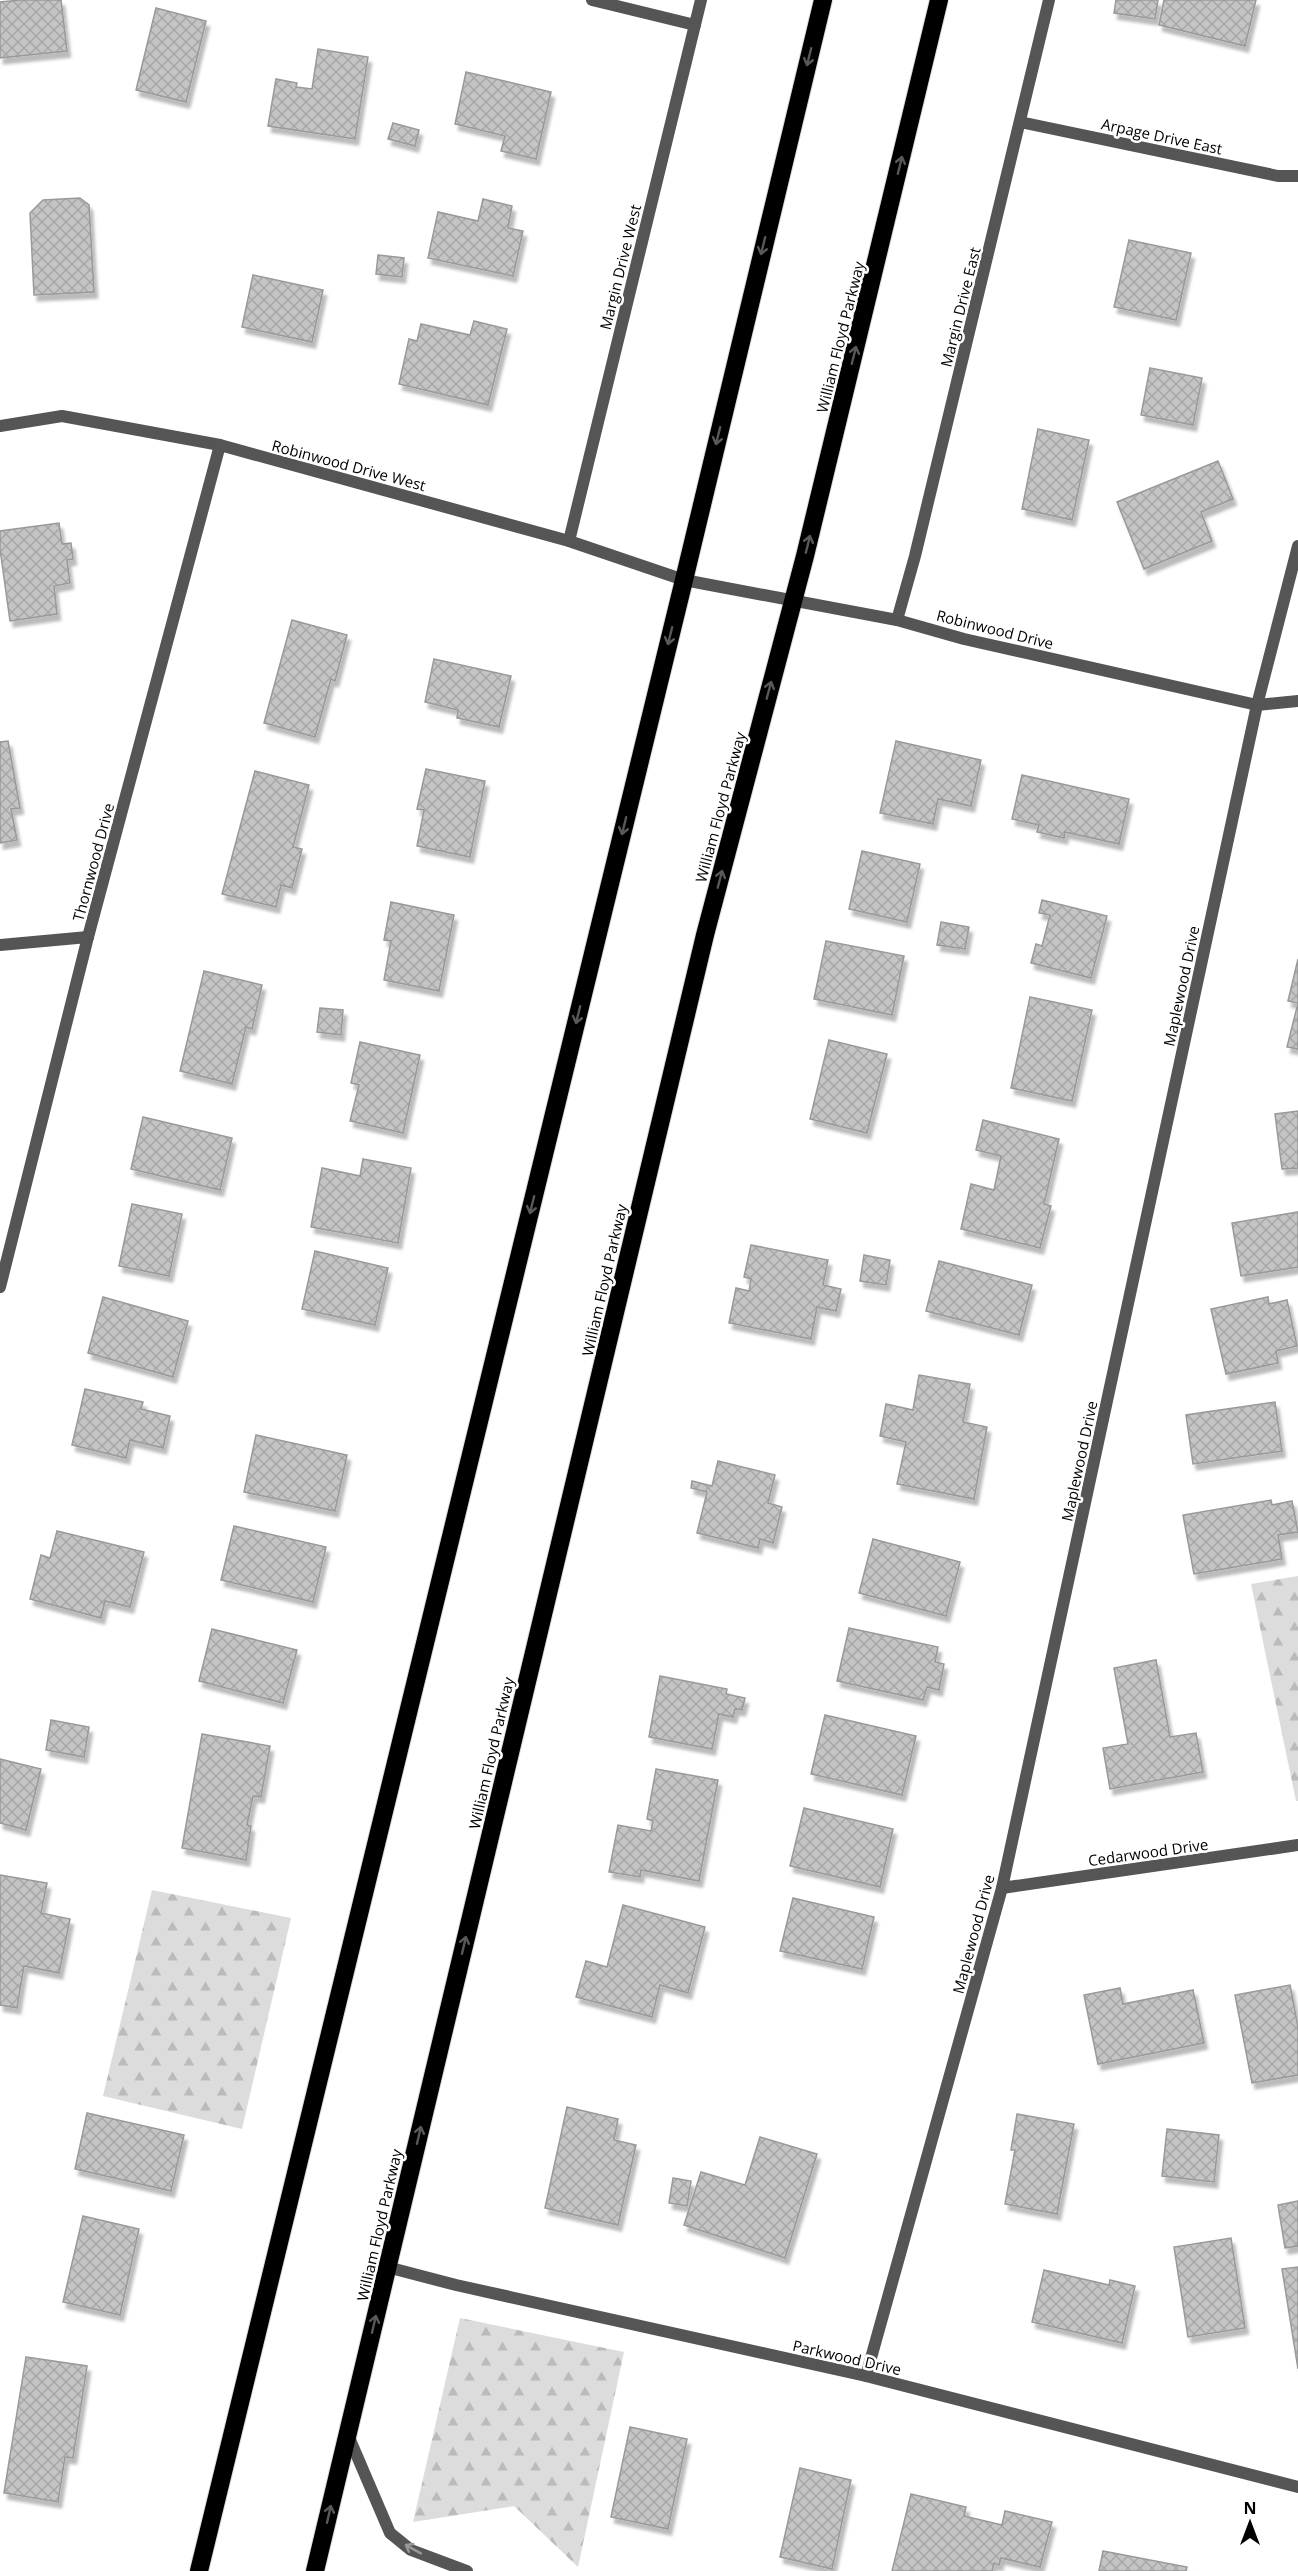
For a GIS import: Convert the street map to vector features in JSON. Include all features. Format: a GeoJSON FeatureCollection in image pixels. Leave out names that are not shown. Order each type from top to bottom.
{"type":"FeatureCollection","features":[{"type":"Feature","properties":{"kind":"highway"},"geometry":{"type":"LineString","coordinates":[[199,2571],[823,0]]}},
{"type":"Feature","properties":{"kind":"highway","name":"William Floyd Parkway"},"geometry":{"type":"LineString","coordinates":[[315,2571],[705,935],[793,601],[939,0]]}},
{"type":"Feature","properties":{"kind":"street"},"geometry":{"type":"LineString","coordinates":[[592,0],[694,25]]}},
{"type":"Feature","properties":{"kind":"street","name":"Margin Drive West"},"geometry":{"type":"LineString","coordinates":[[569,541],[701,0]]}},
{"type":"Feature","properties":{"kind":"street","name":"Margin Drive East"},"geometry":{"type":"LineString","coordinates":[[897,620],[1049,0]]}},
{"type":"Feature","properties":{"kind":"street","name":"Arpage Drive East"},"geometry":{"type":"LineString","coordinates":[[1020,122],[1278,176],[1298,176]]}},
{"type":"Feature","properties":{"kind":"street","name":"Robinwood Drive West"},"geometry":{"type":"LineString","coordinates":[[0,426],[62,416],[220,445],[569,541],[684,580]]}},
{"type":"Feature","properties":{"kind":"street","name":"Thornwood Drive"},"geometry":{"type":"LineString","coordinates":[[0,1287],[88,937],[220,445]]}},
{"type":"Feature","properties":{"kind":"street","name":"Maplewood Drive"},"geometry":{"type":"LineString","coordinates":[[866,2376],[1002,1888],[1257,705],[1298,546]]}},
{"type":"Feature","properties":{"kind":"street","name":"Robinwood Drive"},"geometry":{"type":"LineString","coordinates":[[684,580],[897,620],[964,639],[1257,705],[1298,701]]}},
{"type":"Feature","properties":{"kind":"street"},"geometry":{"type":"LineString","coordinates":[[0,945],[88,937]]}},
{"type":"Feature","properties":{"kind":"street","name":"Cedarwood Drive"},"geometry":{"type":"LineString","coordinates":[[1002,1888],[1298,1845]]}},
{"type":"Feature","properties":{"kind":"street","name":"Parkwood Drive"},"geometry":{"type":"LineString","coordinates":[[387,2267],[468,2288],[866,2376],[1298,2487]]}},
{"type":"Feature","properties":{"kind":"street"},"geometry":{"type":"LineString","coordinates":[[348,2435],[375,2503],[390,2533],[411,2550],[467,2571]]}},
{"type":"Feature","properties":{"kind":"green space"},"geometry":{"type":"Polygon","coordinates":[[[1298,1576],[1298,1801],[1296,1801],[1251,1584],[1298,1576]]]}},
{"type":"Feature","properties":{"kind":"green space"},"geometry":{"type":"Polygon","coordinates":[[[152,1890],[291,1918],[242,2129],[103,2096],[152,1890]]]}},
{"type":"Feature","properties":{"kind":"green space"},"geometry":{"type":"Polygon","coordinates":[[[460,2318],[624,2352],[578,2567],[514,2506],[413,2522],[460,2318]]]}},
{"type":"Feature","properties":{"kind":"building"},"geometry":{"type":"Polygon","coordinates":[[[61,0],[67,51],[0,58],[0,2],[61,0]]]}},
{"type":"Feature","properties":{"kind":"building"},"geometry":{"type":"Polygon","coordinates":[[[1116,0],[1158,0],[1155,19],[1114,13],[1116,0]]]}},
{"type":"Feature","properties":{"kind":"building"},"geometry":{"type":"Polygon","coordinates":[[[1164,0],[1256,0],[1245,46],[1159,25],[1164,0]]]}},
{"type":"Feature","properties":{"kind":"building"},"geometry":{"type":"Polygon","coordinates":[[[156,8],[206,21],[186,102],[136,90],[156,8]]]}},
{"type":"Feature","properties":{"kind":"building"},"geometry":{"type":"Polygon","coordinates":[[[318,49],[368,57],[355,139],[268,126],[276,79],[297,83],[296,87],[312,89],[318,49]]]}},
{"type":"Feature","properties":{"kind":"building"},"geometry":{"type":"Polygon","coordinates":[[[466,72],[551,92],[536,159],[501,151],[505,136],[455,124],[466,72]]]}},
{"type":"Feature","properties":{"kind":"building"},"geometry":{"type":"Polygon","coordinates":[[[393,123],[419,130],[415,146],[388,139],[393,123]]]}},
{"type":"Feature","properties":{"kind":"building"},"geometry":{"type":"Polygon","coordinates":[[[80,198],[89,205],[94,292],[34,295],[30,213],[43,200],[80,198]]]}},
{"type":"Feature","properties":{"kind":"building"},"geometry":{"type":"Polygon","coordinates":[[[483,199],[512,206],[508,228],[523,231],[513,276],[428,258],[438,212],[478,221],[483,199]]]}},
{"type":"Feature","properties":{"kind":"building"},"geometry":{"type":"Polygon","coordinates":[[[1129,240],[1191,253],[1176,320],[1114,307],[1129,240]]]}},
{"type":"Feature","properties":{"kind":"building"},"geometry":{"type":"Polygon","coordinates":[[[378,255],[404,258],[402,277],[376,274],[378,255]]]}},
{"type":"Feature","properties":{"kind":"building"},"geometry":{"type":"Polygon","coordinates":[[[253,275],[323,290],[312,342],[242,327],[253,275]]]}},
{"type":"Feature","properties":{"kind":"building"},"geometry":{"type":"Polygon","coordinates":[[[474,321],[507,329],[488,405],[399,384],[409,339],[417,341],[421,324],[470,335],[474,321]]]}},
{"type":"Feature","properties":{"kind":"building"},"geometry":{"type":"Polygon","coordinates":[[[1150,368],[1202,378],[1193,425],[1141,415],[1150,368]]]}},
{"type":"Feature","properties":{"kind":"building"},"geometry":{"type":"Polygon","coordinates":[[[1038,429],[1089,440],[1072,520],[1022,509],[1038,429]]]}},
{"type":"Feature","properties":{"kind":"building"},"geometry":{"type":"Polygon","coordinates":[[[1218,461],[1233,499],[1201,512],[1212,541],[1144,569],[1117,502],[1218,461]]]}},
{"type":"Feature","properties":{"kind":"building"},"geometry":{"type":"Polygon","coordinates":[[[59,523],[62,544],[71,543],[73,559],[67,560],[70,583],[54,586],[57,614],[10,621],[0,549],[0,531],[59,523]]]}},
{"type":"Feature","properties":{"kind":"building"},"geometry":{"type":"Polygon","coordinates":[[[292,620],[347,635],[335,681],[331,679],[315,737],[264,723],[292,620]]]}},
{"type":"Feature","properties":{"kind":"building"},"geometry":{"type":"Polygon","coordinates":[[[434,659],[511,676],[499,727],[457,718],[458,710],[425,702],[434,659]]]}},
{"type":"Feature","properties":{"kind":"building"},"geometry":{"type":"Polygon","coordinates":[[[8,741],[20,808],[11,809],[17,840],[0,843],[0,742],[8,741]]]}},
{"type":"Feature","properties":{"kind":"building"},"geometry":{"type":"Polygon","coordinates":[[[896,741],[981,760],[971,806],[938,799],[933,824],[880,813],[896,741]]]}},
{"type":"Feature","properties":{"kind":"building"},"geometry":{"type":"Polygon","coordinates":[[[426,769],[485,781],[470,857],[417,846],[424,810],[417,809],[426,769]]]}},
{"type":"Feature","properties":{"kind":"building"},"geometry":{"type":"Polygon","coordinates":[[[255,771],[309,785],[293,847],[302,849],[292,888],[281,885],[276,907],[222,894],[255,771]]]}},
{"type":"Feature","properties":{"kind":"building"},"geometry":{"type":"Polygon","coordinates":[[[1022,775],[1129,799],[1119,844],[1065,832],[1064,838],[1037,832],[1039,825],[1012,819],[1022,775]]]}},
{"type":"Feature","properties":{"kind":"building"},"geometry":{"type":"Polygon","coordinates":[[[862,851],[920,864],[907,922],[849,909],[862,851]]]}},
{"type":"Feature","properties":{"kind":"building"},"geometry":{"type":"Polygon","coordinates":[[[1042,900],[1107,916],[1091,978],[1031,963],[1036,944],[1042,946],[1050,915],[1039,913],[1042,900]]]}},
{"type":"Feature","properties":{"kind":"building"},"geometry":{"type":"Polygon","coordinates":[[[391,902],[454,915],[439,991],[384,980],[391,941],[384,940],[391,902]]]}},
{"type":"Feature","properties":{"kind":"building"},"geometry":{"type":"Polygon","coordinates":[[[941,922],[969,927],[965,949],[937,945],[941,922]]]}},
{"type":"Feature","properties":{"kind":"building"},"geometry":{"type":"Polygon","coordinates":[[[826,941],[904,956],[892,1015],[814,999],[826,941]]]}},
{"type":"Feature","properties":{"kind":"building"},"geometry":{"type":"Polygon","coordinates":[[[1298,959],[1298,1003],[1288,1001],[1298,959]]]}},
{"type":"Feature","properties":{"kind":"building"},"geometry":{"type":"Polygon","coordinates":[[[204,971],[262,985],[252,1029],[246,1027],[232,1084],[180,1071],[204,971]]]}},
{"type":"Feature","properties":{"kind":"building"},"geometry":{"type":"Polygon","coordinates":[[[1030,997],[1092,1010],[1072,1101],[1011,1088],[1030,997]]]}},
{"type":"Feature","properties":{"kind":"building"},"geometry":{"type":"Polygon","coordinates":[[[1298,1003],[1298,1049],[1287,1047],[1298,1003]]]}},
{"type":"Feature","properties":{"kind":"building"},"geometry":{"type":"Polygon","coordinates":[[[320,1008],[343,1010],[341,1035],[317,1032],[320,1008]]]}},
{"type":"Feature","properties":{"kind":"building"},"geometry":{"type":"Polygon","coordinates":[[[829,1040],[887,1054],[867,1133],[810,1119],[829,1040]]]}},
{"type":"Feature","properties":{"kind":"building"},"geometry":{"type":"Polygon","coordinates":[[[360,1042],[420,1055],[403,1133],[350,1121],[359,1085],[351,1083],[360,1042]]]}},
{"type":"Feature","properties":{"kind":"building"},"geometry":{"type":"Polygon","coordinates":[[[1298,1111],[1298,1168],[1282,1169],[1275,1114],[1298,1111]]]}},
{"type":"Feature","properties":{"kind":"building"},"geometry":{"type":"Polygon","coordinates":[[[143,1117],[232,1138],[220,1190],[131,1169],[143,1117]]]}},
{"type":"Feature","properties":{"kind":"building"},"geometry":{"type":"Polygon","coordinates":[[[983,1120],[1059,1139],[1044,1204],[1051,1206],[1040,1248],[961,1229],[971,1184],[994,1190],[1001,1156],[976,1150],[983,1120]]]}},
{"type":"Feature","properties":{"kind":"building"},"geometry":{"type":"Polygon","coordinates":[[[363,1159],[411,1168],[398,1243],[311,1227],[322,1168],[360,1176],[363,1159]]]}},
{"type":"Feature","properties":{"kind":"building"},"geometry":{"type":"Polygon","coordinates":[[[132,1204],[182,1214],[169,1276],[119,1266],[132,1204]]]}},
{"type":"Feature","properties":{"kind":"building"},"geometry":{"type":"Polygon","coordinates":[[[1298,1212],[1298,1267],[1241,1276],[1232,1223],[1298,1212]]]}},
{"type":"Feature","properties":{"kind":"building"},"geometry":{"type":"Polygon","coordinates":[[[751,1245],[828,1260],[823,1285],[841,1289],[836,1311],[817,1307],[811,1339],[729,1323],[736,1288],[749,1291],[751,1279],[744,1277],[751,1245]]]}},
{"type":"Feature","properties":{"kind":"building"},"geometry":{"type":"Polygon","coordinates":[[[315,1251],[388,1268],[375,1325],[302,1309],[315,1251]]]}},
{"type":"Feature","properties":{"kind":"building"},"geometry":{"type":"Polygon","coordinates":[[[864,1255],[890,1260],[886,1285],[860,1281],[864,1255]]]}},
{"type":"Feature","properties":{"kind":"building"},"geometry":{"type":"Polygon","coordinates":[[[939,1261],[1032,1285],[1019,1335],[926,1311],[939,1261]]]}},
{"type":"Feature","properties":{"kind":"building"},"geometry":{"type":"Polygon","coordinates":[[[103,1297],[188,1321],[173,1377],[88,1353],[103,1297]]]}},
{"type":"Feature","properties":{"kind":"building"},"geometry":{"type":"Polygon","coordinates":[[[1268,1297],[1269,1304],[1287,1300],[1297,1346],[1276,1351],[1278,1363],[1226,1374],[1211,1309],[1268,1297]]]}},
{"type":"Feature","properties":{"kind":"building"},"geometry":{"type":"Polygon","coordinates":[[[919,1375],[970,1384],[963,1422],[987,1427],[974,1499],[897,1484],[906,1442],[880,1436],[886,1404],[913,1410],[919,1375]]]}},
{"type":"Feature","properties":{"kind":"building"},"geometry":{"type":"Polygon","coordinates":[[[85,1389],[143,1402],[141,1409],[170,1416],[163,1448],[130,1440],[126,1458],[72,1445],[85,1389]]]}},
{"type":"Feature","properties":{"kind":"building"},"geometry":{"type":"Polygon","coordinates":[[[1275,1402],[1282,1451],[1193,1464],[1186,1415],[1275,1402]]]}},
{"type":"Feature","properties":{"kind":"building"},"geometry":{"type":"Polygon","coordinates":[[[256,1435],[347,1455],[335,1511],[244,1492],[256,1435]]]}},
{"type":"Feature","properties":{"kind":"building"},"geometry":{"type":"Polygon","coordinates":[[[718,1461],[775,1475],[768,1503],[782,1507],[773,1543],[760,1539],[758,1548],[697,1533],[707,1492],[691,1488],[692,1481],[712,1486],[718,1461]]]}},
{"type":"Feature","properties":{"kind":"building"},"geometry":{"type":"Polygon","coordinates":[[[1271,1500],[1272,1505],[1292,1501],[1298,1532],[1278,1535],[1282,1559],[1194,1574],[1183,1515],[1271,1500]]]}},
{"type":"Feature","properties":{"kind":"building"},"geometry":{"type":"Polygon","coordinates":[[[234,1526],[326,1547],[313,1602],[221,1580],[234,1526]]]}},
{"type":"Feature","properties":{"kind":"building"},"geometry":{"type":"Polygon","coordinates":[[[57,1531],[144,1552],[130,1607],[105,1601],[101,1618],[30,1599],[41,1555],[50,1558],[57,1531]]]}},
{"type":"Feature","properties":{"kind":"building"},"geometry":{"type":"Polygon","coordinates":[[[873,1539],[960,1562],[946,1616],[859,1593],[873,1539]]]}},
{"type":"Feature","properties":{"kind":"building"},"geometry":{"type":"Polygon","coordinates":[[[849,1628],[938,1647],[935,1662],[944,1664],[939,1690],[927,1687],[923,1700],[837,1681],[849,1628]]]}},
{"type":"Feature","properties":{"kind":"building"},"geometry":{"type":"Polygon","coordinates":[[[212,1629],[297,1650],[283,1703],[199,1681],[212,1629]]]}},
{"type":"Feature","properties":{"kind":"building"},"geometry":{"type":"Polygon","coordinates":[[[1156,1660],[1170,1737],[1196,1733],[1203,1772],[1110,1789],[1103,1748],[1128,1744],[1114,1668],[1156,1660]]]}},
{"type":"Feature","properties":{"kind":"building"},"geometry":{"type":"Polygon","coordinates":[[[660,1676],[727,1689],[726,1694],[745,1698],[742,1710],[735,1709],[733,1717],[719,1714],[712,1749],[649,1737],[660,1676]]]}},
{"type":"Feature","properties":{"kind":"building"},"geometry":{"type":"Polygon","coordinates":[[[825,1715],[916,1736],[902,1795],[811,1774],[825,1715]]]}},
{"type":"Feature","properties":{"kind":"building"},"geometry":{"type":"Polygon","coordinates":[[[51,1720],[89,1727],[84,1757],[46,1750],[51,1720]]]}},
{"type":"Feature","properties":{"kind":"building"},"geometry":{"type":"Polygon","coordinates":[[[202,1734],[270,1746],[261,1797],[253,1796],[247,1825],[251,1826],[246,1860],[182,1848],[202,1734]]]}},
{"type":"Feature","properties":{"kind":"building"},"geometry":{"type":"Polygon","coordinates":[[[0,1759],[41,1769],[26,1830],[0,1823],[0,1759]]]}},
{"type":"Feature","properties":{"kind":"building"},"geometry":{"type":"Polygon","coordinates":[[[656,1769],[718,1780],[699,1881],[641,1870],[640,1877],[609,1872],[618,1825],[651,1831],[653,1821],[647,1819],[656,1769]]]}},
{"type":"Feature","properties":{"kind":"building"},"geometry":{"type":"Polygon","coordinates":[[[804,1808],[893,1829],[880,1887],[790,1866],[804,1808]]]}},
{"type":"Feature","properties":{"kind":"building"},"geometry":{"type":"Polygon","coordinates":[[[0,1875],[47,1883],[41,1913],[70,1919],[59,1973],[24,1966],[17,2008],[0,2005],[0,1875]]]}},
{"type":"Feature","properties":{"kind":"building"},"geometry":{"type":"Polygon","coordinates":[[[793,1898],[874,1917],[862,1969],[780,1951],[793,1898]]]}},
{"type":"Feature","properties":{"kind":"building"},"geometry":{"type":"Polygon","coordinates":[[[623,1905],[705,1927],[688,1993],[660,1985],[652,2017],[576,1997],[586,1961],[607,1967],[623,1905]]]}},
{"type":"Feature","properties":{"kind":"building"},"geometry":{"type":"Polygon","coordinates":[[[1290,1985],[1298,2027],[1298,2075],[1252,2083],[1235,1995],[1290,1985]]]}},
{"type":"Feature","properties":{"kind":"building"},"geometry":{"type":"Polygon","coordinates":[[[1120,1988],[1123,2004],[1193,1990],[1204,2043],[1098,2064],[1084,1995],[1120,1988]]]}},
{"type":"Feature","properties":{"kind":"building"},"geometry":{"type":"Polygon","coordinates":[[[567,2107],[618,2119],[614,2140],[636,2145],[618,2225],[545,2208],[567,2107]]]}},
{"type":"Feature","properties":{"kind":"building"},"geometry":{"type":"Polygon","coordinates":[[[87,2113],[184,2135],[171,2191],[75,2169],[87,2113]]]}},
{"type":"Feature","properties":{"kind":"building"},"geometry":{"type":"Polygon","coordinates":[[[1017,2114],[1074,2124],[1057,2214],[1005,2204],[1015,2150],[1011,2150],[1017,2114]]]}},
{"type":"Feature","properties":{"kind":"building"},"geometry":{"type":"Polygon","coordinates":[[[1167,2129],[1219,2135],[1214,2182],[1162,2176],[1167,2129]]]}},
{"type":"Feature","properties":{"kind":"building"},"geometry":{"type":"Polygon","coordinates":[[[760,2137],[817,2154],[785,2258],[684,2225],[701,2172],[745,2185],[760,2137]]]}},
{"type":"Feature","properties":{"kind":"building"},"geometry":{"type":"Polygon","coordinates":[[[673,2178],[691,2181],[687,2206],[669,2203],[673,2178]]]}},
{"type":"Feature","properties":{"kind":"building"},"geometry":{"type":"Polygon","coordinates":[[[1298,2201],[1298,2246],[1285,2248],[1278,2205],[1298,2201]]]}},
{"type":"Feature","properties":{"kind":"building"},"geometry":{"type":"Polygon","coordinates":[[[83,2216],[139,2229],[120,2315],[63,2302],[83,2216]]]}},
{"type":"Feature","properties":{"kind":"building"},"geometry":{"type":"Polygon","coordinates":[[[1231,2238],[1245,2328],[1188,2337],[1174,2247],[1231,2238]]]}},
{"type":"Feature","properties":{"kind":"building"},"geometry":{"type":"Polygon","coordinates":[[[1298,2267],[1298,2369],[1282,2269],[1298,2267]]]}},
{"type":"Feature","properties":{"kind":"building"},"geometry":{"type":"Polygon","coordinates":[[[1044,2270],[1109,2285],[1110,2280],[1135,2286],[1122,2343],[1032,2322],[1044,2270]]]}},
{"type":"Feature","properties":{"kind":"building"},"geometry":{"type":"Polygon","coordinates":[[[26,2357],[87,2366],[73,2458],[65,2457],[58,2502],[4,2493],[26,2357]]]}},
{"type":"Feature","properties":{"kind":"building"},"geometry":{"type":"Polygon","coordinates":[[[630,2427],[687,2439],[668,2529],[611,2517],[630,2427]]]}},
{"type":"Feature","properties":{"kind":"building"},"geometry":{"type":"Polygon","coordinates":[[[800,2468],[851,2480],[832,2569],[780,2557],[800,2468]]]}},
{"type":"Feature","properties":{"kind":"building"},"geometry":{"type":"Polygon","coordinates":[[[911,2494],[966,2507],[964,2516],[1002,2525],[1005,2511],[1052,2522],[1040,2567],[1001,2558],[999,2565],[994,2563],[992,2571],[892,2571],[911,2494]]]}},
{"type":"Feature","properties":{"kind":"building"},"geometry":{"type":"Polygon","coordinates":[[[1103,2551],[1187,2567],[1186,2571],[1099,2571],[1103,2551]]]}}]}
